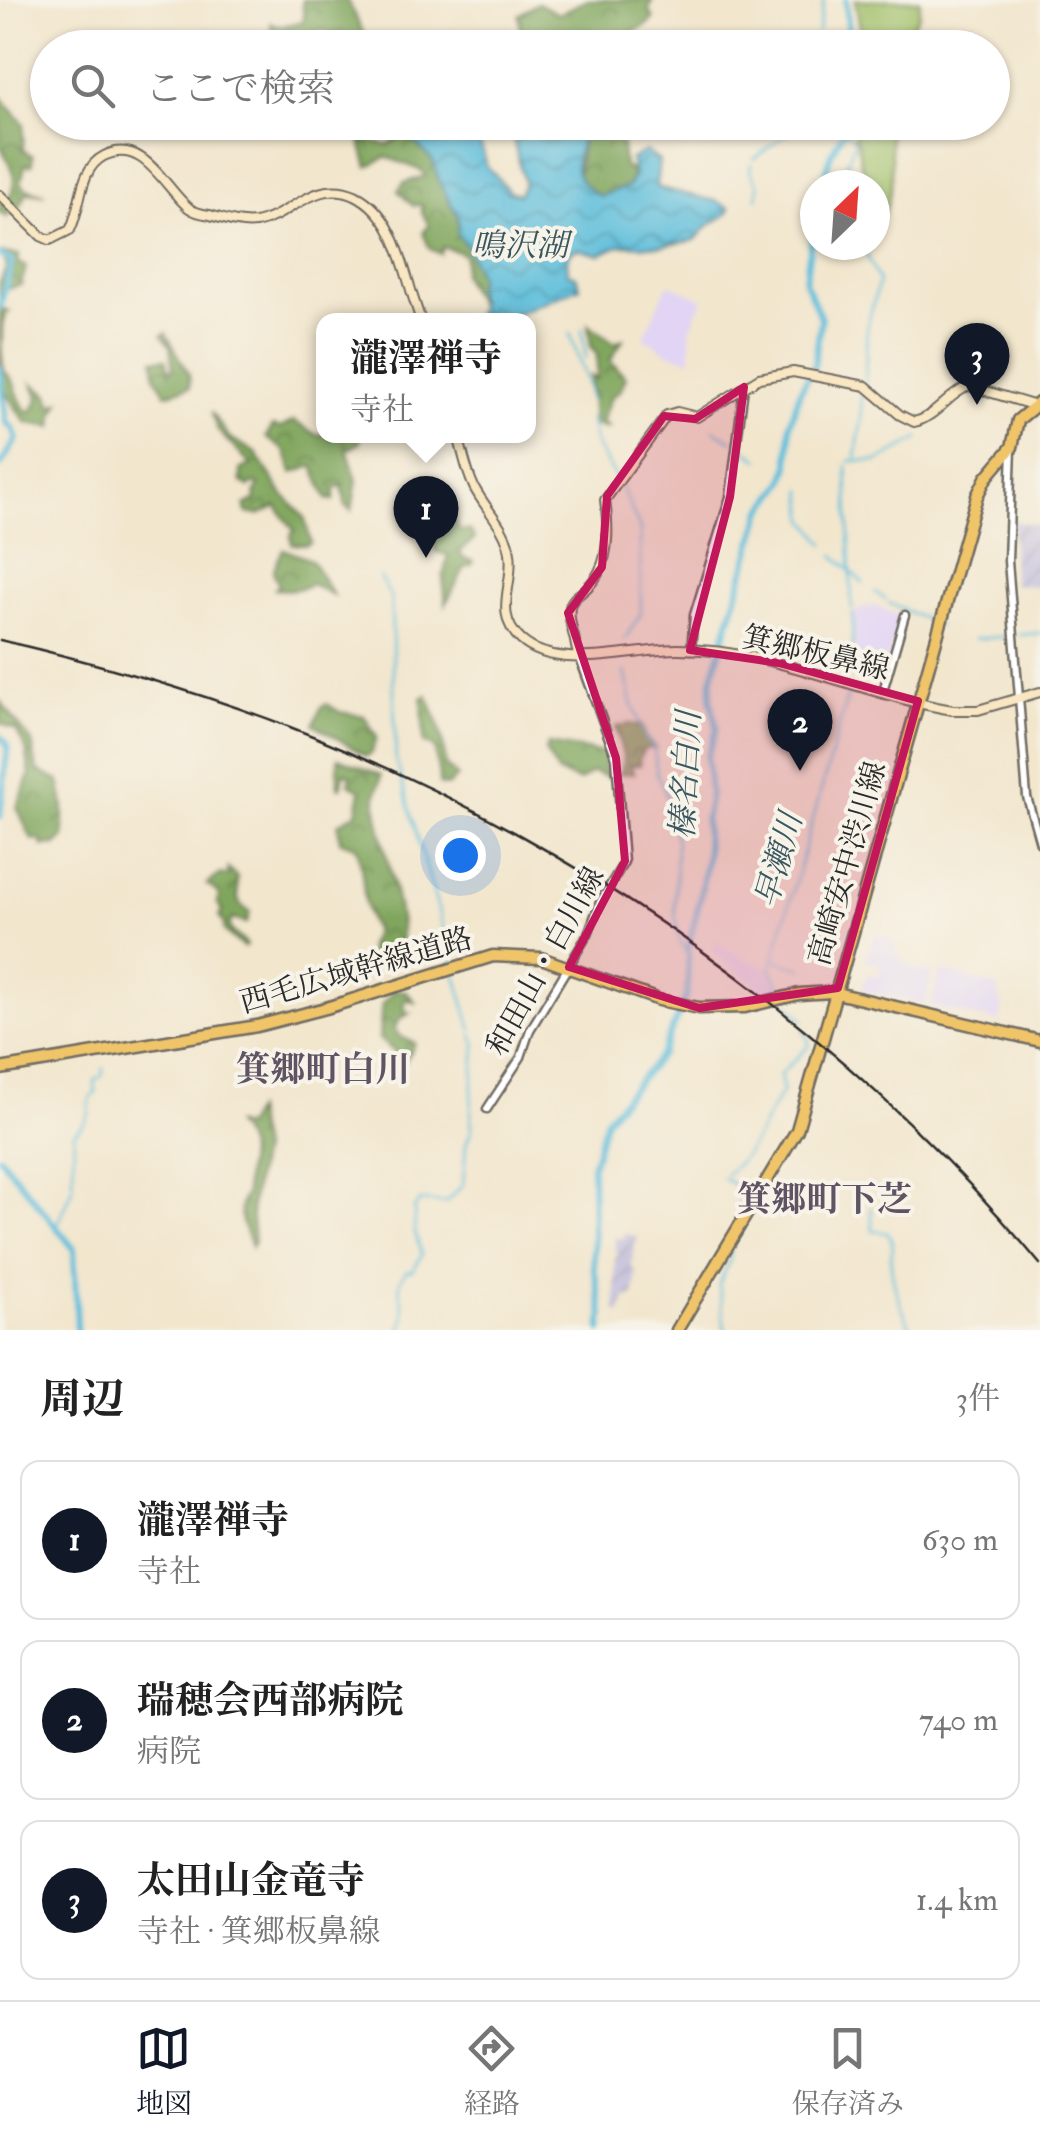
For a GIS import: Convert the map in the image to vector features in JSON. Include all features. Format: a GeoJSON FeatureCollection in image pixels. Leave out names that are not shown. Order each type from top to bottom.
{"type":"FeatureCollection","features":[{"type":"Feature","properties":{"kind":"main road"},"geometry":{"type":"LineString","coordinates":[[0,195],[41,236],[52,240],[70,230],[96,161],[112,154],[129,154],[151,165],[193,211],[239,222],[260,221],[311,194],[350,194],[380,216],[390,230],[419,313]]}},
{"type":"Feature","properties":{"kind":"main road"},"geometry":{"type":"LineString","coordinates":[[579,656],[568,612],[602,567],[608,533],[605,500],[653,437],[664,416],[677,412],[697,417],[770,374],[798,372],[866,386],[914,422],[972,386],[1038,404]]}},
{"type":"Feature","properties":{"kind":"main road","name":"高崎安中渋川線"},"geometry":{"type":"LineString","coordinates":[[677,1330],[791,1143],[801,1119],[977,496],[986,478],[1012,447],[1018,420],[1038,404]]}},
{"type":"Feature","properties":{"kind":"main road","name":"箕郷板鼻線"},"geometry":{"type":"LineString","coordinates":[[460,443],[474,487],[509,546],[511,562],[505,606],[511,627],[523,642],[537,650],[579,656],[690,650],[736,656],[791,666],[966,711],[1040,692]]}},
{"type":"Feature","properties":{"kind":"main road","name":"西毛広域幹線道路"},"geometry":{"type":"LineString","coordinates":[[0,1069],[257,1026],[483,958],[528,956],[666,1002],[699,1008],[745,1007],[812,992],[837,991],[1040,1038]]}},
{"type":"Feature","properties":{"kind":"street"},"geometry":{"type":"LineString","coordinates":[[690,650],[694,616],[730,497],[744,387]]}},
{"type":"Feature","properties":{"kind":"street"},"geometry":{"type":"LineString","coordinates":[[1012,447],[1008,562],[1027,797],[1040,843]]}},
{"type":"Feature","properties":{"kind":"street"},"geometry":{"type":"LineString","coordinates":[[883,691],[904,615]]}},
{"type":"Feature","properties":{"kind":"street","name":"和田山・白川線"},"geometry":{"type":"LineString","coordinates":[[487,1109],[521,1057],[530,1030],[569,967],[625,858],[616,758],[579,656]]}},
{"type":"Feature","properties":{"kind":"highlighted area"},"geometry":{"type":"Polygon","coordinates":[[[744,387],[730,497],[690,650],[779,663],[918,701],[838,988],[699,1008],[569,967],[625,861],[616,758],[568,613],[602,567],[607,496],[664,416],[695,419],[744,387]]]}},
{"type":"Feature","properties":{"kind":"shaded area"},"geometry":{"type":"Polygon","coordinates":[[[668,284],[703,299],[690,329],[691,360],[668,353],[644,337],[668,284]]]}},
{"type":"Feature","properties":{"kind":"shaded area"},"geometry":{"type":"Polygon","coordinates":[[[1012,521],[1040,526],[1040,587],[1013,584],[1012,521]]]}},
{"type":"Feature","properties":{"kind":"shaded area"},"geometry":{"type":"Polygon","coordinates":[[[877,606],[901,617],[880,684],[854,679],[854,613],[863,607],[877,606]]]}},
{"type":"Feature","properties":{"kind":"shaded area"},"geometry":{"type":"Polygon","coordinates":[[[876,932],[892,940],[910,967],[933,973],[925,1004],[862,990],[867,974],[878,977],[881,964],[864,960],[876,932]]]}},
{"type":"Feature","properties":{"kind":"shaded area"},"geometry":{"type":"Polygon","coordinates":[[[715,941],[749,961],[769,967],[779,987],[764,991],[714,953],[715,941]]]}},
{"type":"Feature","properties":{"kind":"shaded area"},"geometry":{"type":"Polygon","coordinates":[[[940,970],[999,987],[1003,1005],[999,1022],[930,1006],[940,970]]]}},
{"type":"Feature","properties":{"kind":"shaded area"},"geometry":{"type":"Polygon","coordinates":[[[625,1234],[637,1236],[631,1267],[636,1270],[634,1296],[626,1298],[620,1313],[616,1311],[615,1257],[619,1256],[615,1237],[623,1239],[625,1234]]]}},
{"type":"Feature","properties":{"kind":"green space"},"geometry":{"type":"Polygon","coordinates":[[[302,0],[347,0],[362,30],[272,30],[271,23],[283,26],[304,21],[302,0]]]}},
{"type":"Feature","properties":{"kind":"green space"},"geometry":{"type":"Polygon","coordinates":[[[586,0],[652,0],[649,11],[654,18],[636,30],[521,30],[519,15],[538,3],[559,14],[586,0]]]}},
{"type":"Feature","properties":{"kind":"green space"},"geometry":{"type":"Polygon","coordinates":[[[855,0],[920,0],[919,15],[910,30],[861,30],[855,0]]]}},
{"type":"Feature","properties":{"kind":"green space"},"geometry":{"type":"Polygon","coordinates":[[[0,96],[24,124],[23,150],[33,156],[32,165],[25,165],[21,183],[45,194],[27,192],[20,207],[12,209],[7,217],[0,213],[0,197],[7,201],[14,179],[1,147],[0,96]]]}},
{"type":"Feature","properties":{"kind":"green space"},"geometry":{"type":"Polygon","coordinates":[[[360,140],[389,145],[395,140],[414,140],[433,161],[440,184],[458,216],[458,235],[479,277],[475,291],[479,306],[462,275],[463,254],[443,247],[441,254],[430,249],[423,233],[429,225],[422,204],[413,206],[398,191],[404,183],[425,176],[421,170],[386,157],[368,167],[360,140]]]}},
{"type":"Feature","properties":{"kind":"green space"},"geometry":{"type":"Polygon","coordinates":[[[582,140],[622,140],[624,167],[633,171],[629,186],[601,196],[584,187],[577,177],[582,140]]]}},
{"type":"Feature","properties":{"kind":"green space"},"geometry":{"type":"Polygon","coordinates":[[[857,140],[890,140],[891,157],[890,189],[890,170],[863,170],[857,140]]]}},
{"type":"Feature","properties":{"kind":"green space"},"geometry":{"type":"Polygon","coordinates":[[[0,253],[19,255],[18,262],[26,267],[21,285],[6,289],[0,307],[0,283],[7,266],[0,253]]]}},
{"type":"Feature","properties":{"kind":"green space"},"geometry":{"type":"Polygon","coordinates":[[[0,307],[9,312],[5,314],[2,336],[5,372],[27,411],[33,410],[39,398],[32,383],[49,394],[51,406],[60,402],[53,427],[27,423],[0,386],[0,307]]]}},
{"type":"Feature","properties":{"kind":"green space"},"geometry":{"type":"Polygon","coordinates":[[[588,324],[615,343],[623,339],[610,361],[626,377],[620,391],[611,397],[601,422],[608,427],[605,428],[593,425],[590,376],[597,379],[597,355],[591,347],[588,324]]]}},
{"type":"Feature","properties":{"kind":"green space"},"geometry":{"type":"Polygon","coordinates":[[[166,333],[189,374],[190,387],[166,394],[155,376],[154,359],[166,359],[169,370],[173,370],[170,346],[162,335],[166,333]]]}},
{"type":"Feature","properties":{"kind":"green space"},"geometry":{"type":"Polygon","coordinates":[[[211,412],[229,437],[256,453],[281,492],[304,517],[311,542],[307,545],[292,544],[294,530],[276,506],[258,515],[246,512],[245,506],[256,500],[259,485],[253,483],[249,487],[241,481],[241,469],[251,465],[218,431],[211,412]]]}},
{"type":"Feature","properties":{"kind":"green space"},"geometry":{"type":"Polygon","coordinates":[[[294,421],[316,434],[316,443],[360,443],[351,448],[346,446],[357,480],[352,511],[346,507],[342,485],[335,488],[334,500],[327,499],[313,466],[293,473],[285,451],[266,437],[273,426],[280,428],[294,421]]]}},
{"type":"Feature","properties":{"kind":"green space"},"geometry":{"type":"Polygon","coordinates":[[[417,499],[452,507],[460,531],[470,530],[475,539],[461,550],[462,558],[473,561],[472,565],[465,567],[446,604],[443,578],[448,555],[436,552],[433,541],[424,541],[430,535],[414,533],[414,524],[403,512],[409,501],[417,499]]]}},
{"type":"Feature","properties":{"kind":"green space"},"geometry":{"type":"Polygon","coordinates":[[[283,549],[311,560],[333,595],[312,584],[295,590],[275,589],[279,586],[273,571],[283,549]]]}},
{"type":"Feature","properties":{"kind":"green space"},"geometry":{"type":"Polygon","coordinates":[[[427,695],[440,729],[445,765],[457,776],[448,786],[440,785],[435,748],[424,743],[422,698],[427,695]]]}},
{"type":"Feature","properties":{"kind":"green space"},"geometry":{"type":"Polygon","coordinates":[[[0,701],[32,742],[37,770],[59,781],[64,837],[56,845],[43,846],[39,839],[32,840],[17,807],[30,776],[26,749],[16,730],[0,723],[0,701]]]}},
{"type":"Feature","properties":{"kind":"green space"},"geometry":{"type":"Polygon","coordinates":[[[327,704],[340,712],[364,716],[377,737],[371,754],[366,756],[314,724],[322,706],[327,704]]]}},
{"type":"Feature","properties":{"kind":"green space"},"geometry":{"type":"Polygon","coordinates":[[[616,727],[643,727],[655,748],[644,749],[640,765],[629,765],[634,773],[620,774],[624,760],[616,727]]]}},
{"type":"Feature","properties":{"kind":"green space"},"geometry":{"type":"Polygon","coordinates":[[[548,744],[611,754],[613,762],[605,760],[603,768],[615,780],[593,772],[579,781],[558,773],[545,751],[548,744]]]}},
{"type":"Feature","properties":{"kind":"green space"},"geometry":{"type":"Polygon","coordinates":[[[338,758],[381,775],[377,812],[401,934],[397,947],[372,961],[368,946],[375,931],[367,910],[359,857],[356,846],[340,841],[338,824],[357,812],[361,790],[349,784],[351,775],[344,772],[341,787],[338,786],[338,758]]]}},
{"type":"Feature","properties":{"kind":"green space"},"geometry":{"type":"Polygon","coordinates":[[[228,869],[237,877],[239,901],[250,912],[247,923],[232,919],[229,924],[246,946],[243,947],[224,931],[219,917],[222,910],[217,903],[219,894],[207,884],[221,874],[228,876],[228,869]]]}},
{"type":"Feature","properties":{"kind":"green space"},"geometry":{"type":"Polygon","coordinates":[[[394,990],[406,991],[416,1003],[408,999],[404,1003],[406,1013],[410,1013],[394,1029],[415,1043],[400,1071],[393,1071],[389,1062],[395,1052],[379,1039],[382,1004],[394,990]]]}},
{"type":"Feature","properties":{"kind":"green space"},"geometry":{"type":"Polygon","coordinates":[[[254,1111],[261,1150],[251,1207],[251,1247],[240,1212],[246,1194],[248,1150],[233,1124],[244,1128],[254,1111]]]}},
{"type":"Feature","properties":{"kind":"water","name":"鳴沢湖"},"geometry":{"type":"Polygon","coordinates":[[[413,140],[477,140],[487,166],[510,192],[519,194],[524,183],[513,140],[581,140],[577,173],[589,189],[601,196],[629,186],[634,175],[631,159],[646,151],[659,161],[656,187],[730,208],[695,240],[662,246],[620,245],[599,255],[572,251],[567,260],[568,273],[576,276],[580,287],[517,313],[476,313],[479,277],[458,235],[458,216],[440,184],[433,161],[413,140]]]}},
{"type":"Feature","properties":{"kind":"waterway"},"geometry":{"type":"LineString","coordinates":[[818,30],[824,0]]}},
{"type":"Feature","properties":{"kind":"waterway","name":"榛名白川"},"geometry":{"type":"LineString","coordinates":[[846,0],[848,30]]}},
{"type":"Feature","properties":{"kind":"waterway"},"geometry":{"type":"LineString","coordinates":[[754,159],[779,140]]}},
{"type":"Feature","properties":{"kind":"waterway","name":"榛名白川"},"geometry":{"type":"LineString","coordinates":[[827,170],[838,140]]}},
{"type":"Feature","properties":{"kind":"waterway"},"geometry":{"type":"LineString","coordinates":[[844,170],[855,141]]}},
{"type":"Feature","properties":{"kind":"waterway"},"geometry":{"type":"LineString","coordinates":[[751,164],[758,185],[757,198]]}},
{"type":"Feature","properties":{"kind":"waterway"},"geometry":{"type":"LineString","coordinates":[[0,255],[12,261],[0,307]]}},
{"type":"Feature","properties":{"kind":"waterway","name":"榛名白川"},"geometry":{"type":"LineString","coordinates":[[601,1330],[603,1315],[594,1269],[592,1166],[606,1119],[661,1055],[687,994],[689,943],[707,853],[707,757],[717,728],[711,700],[712,679],[762,512],[784,482],[789,465],[790,424],[800,391],[814,366],[821,319],[805,281],[808,260]]}},
{"type":"Feature","properties":{"kind":"waterway"},"geometry":{"type":"LineString","coordinates":[[865,382],[867,326],[879,281],[869,260]]}},
{"type":"Feature","properties":{"kind":"waterway"},"geometry":{"type":"LineString","coordinates":[[582,329],[586,358]]}},
{"type":"Feature","properties":{"kind":"waterway"},"geometry":{"type":"LineString","coordinates":[[570,334],[590,400]]}},
{"type":"Feature","properties":{"kind":"waterway"},"geometry":{"type":"LineString","coordinates":[[0,368],[6,423],[17,439],[0,466]]}},
{"type":"Feature","properties":{"kind":"waterway"},"geometry":{"type":"LineString","coordinates":[[856,458],[863,389]]}},
{"type":"Feature","properties":{"kind":"waterway"},"geometry":{"type":"LineString","coordinates":[[591,419],[595,444],[621,486],[640,529],[641,614],[624,640]]}},
{"type":"Feature","properties":{"kind":"waterway"},"geometry":{"type":"LineString","coordinates":[[714,430],[734,441]]}},
{"type":"Feature","properties":{"kind":"waterway","name":"早瀬川"},"geometry":{"type":"LineString","coordinates":[[849,461],[878,461],[919,439]]}},
{"type":"Feature","properties":{"kind":"waterway"},"geometry":{"type":"LineString","coordinates":[[742,447],[760,460]]}},
{"type":"Feature","properties":{"kind":"waterway","name":"早瀬川"},"geometry":{"type":"LineString","coordinates":[[847,466],[852,609]]}},
{"type":"Feature","properties":{"kind":"waterway"},"geometry":{"type":"LineString","coordinates":[[803,490],[806,519],[825,544]]}},
{"type":"Feature","properties":{"kind":"waterway","name":"早瀬川"},"geometry":{"type":"LineString","coordinates":[[834,555],[863,583]]}},
{"type":"Feature","properties":{"kind":"waterway"},"geometry":{"type":"LineString","coordinates":[[380,577],[391,598],[396,760],[453,963]]}},
{"type":"Feature","properties":{"kind":"waterway"},"geometry":{"type":"LineString","coordinates":[[875,592],[885,599]]}},
{"type":"Feature","properties":{"kind":"waterway"},"geometry":{"type":"LineString","coordinates":[[889,603],[937,625]]}},
{"type":"Feature","properties":{"kind":"waterway","name":"早瀬川"},"geometry":{"type":"LineString","coordinates":[[852,678],[853,614]]}},
{"type":"Feature","properties":{"kind":"waterway"},"geometry":{"type":"LineString","coordinates":[[1019,635],[1040,633]]}},
{"type":"Feature","properties":{"kind":"waterway"},"geometry":{"type":"LineString","coordinates":[[974,639],[1012,636]]}},
{"type":"Feature","properties":{"kind":"waterway"},"geometry":{"type":"LineString","coordinates":[[625,671],[632,703],[654,749],[657,774],[671,806],[676,845],[675,913],[680,943],[688,955]]}},
{"type":"Feature","properties":{"kind":"waterway","name":"早瀬川"},"geometry":{"type":"LineString","coordinates":[[780,987],[771,968],[850,688]]}},
{"type":"Feature","properties":{"kind":"waterway"},"geometry":{"type":"LineString","coordinates":[[0,736],[8,745],[0,817]]}},
{"type":"Feature","properties":{"kind":"waterway"},"geometry":{"type":"LineString","coordinates":[[774,960],[802,968]]}},
{"type":"Feature","properties":{"kind":"waterway"},"geometry":{"type":"LineString","coordinates":[[455,972],[472,1030]]}},
{"type":"Feature","properties":{"kind":"waterway","name":"早瀬川"},"geometry":{"type":"LineString","coordinates":[[787,1002],[804,1021]]}},
{"type":"Feature","properties":{"kind":"waterway","name":"早瀬川"},"geometry":{"type":"LineString","coordinates":[[726,1174],[752,1145],[783,1091],[780,1074],[809,1046],[803,1031]]}},
{"type":"Feature","properties":{"kind":"waterway"},"geometry":{"type":"LineString","coordinates":[[471,1107],[476,1046],[473,1035]]}},
{"type":"Feature","properties":{"kind":"waterway"},"geometry":{"type":"LineString","coordinates":[[73,1184],[74,1133],[89,1114],[90,1099],[96,1093],[95,1080],[102,1076],[104,1068]]}},
{"type":"Feature","properties":{"kind":"waterway"},"geometry":{"type":"LineString","coordinates":[[401,1330],[401,1279],[406,1271],[413,1270],[422,1255],[415,1233],[414,1209],[420,1201],[445,1203],[463,1185],[466,1144],[472,1129],[471,1110]]}},
{"type":"Feature","properties":{"kind":"waterway"},"geometry":{"type":"LineString","coordinates":[[0,1157],[74,1249],[77,1330]]}},
{"type":"Feature","properties":{"kind":"waterway","name":"早瀬川"},"geometry":{"type":"LineString","coordinates":[[723,1178],[744,1191],[737,1209],[742,1216]]}},
{"type":"Feature","properties":{"kind":"waterway"},"geometry":{"type":"LineString","coordinates":[[57,1227],[73,1188]]}},
{"type":"Feature","properties":{"kind":"waterway"},"geometry":{"type":"LineString","coordinates":[[871,1208],[873,1230],[888,1233],[892,1243],[894,1282],[912,1330]]}},
{"type":"Feature","properties":{"kind":"waterway","name":"早瀬川"},"geometry":{"type":"LineString","coordinates":[[725,1330],[719,1284],[730,1260],[730,1248]]}},
{"type":"Feature","properties":{"kind":"railway"},"geometry":{"type":"LineString","coordinates":[[0,640],[146,679],[290,727],[397,773],[501,825],[601,884],[699,949],[792,1019],[880,1096],[963,1177],[1040,1264]]}},
{"type":"Feature","properties":{"kind":"place","name":"太田山金竜寺"},"geometry":{"type":"Point","coordinates":[977,405]}},
{"type":"Feature","properties":{"kind":"place","name":"瀧澤禅寺"},"geometry":{"type":"Point","coordinates":[426,558]}},
{"type":"Feature","properties":{"kind":"place","name":"瑞穂会西部病院"},"geometry":{"type":"Point","coordinates":[800,771]}},
{"type":"Feature","properties":{"kind":"district","name":"箕郷町白川"},"geometry":{"type":"Point","coordinates":[323,1069]}},
{"type":"Feature","properties":{"kind":"district","name":"箕郷町下芝"},"geometry":{"type":"Point","coordinates":[824,1199]}}]}
